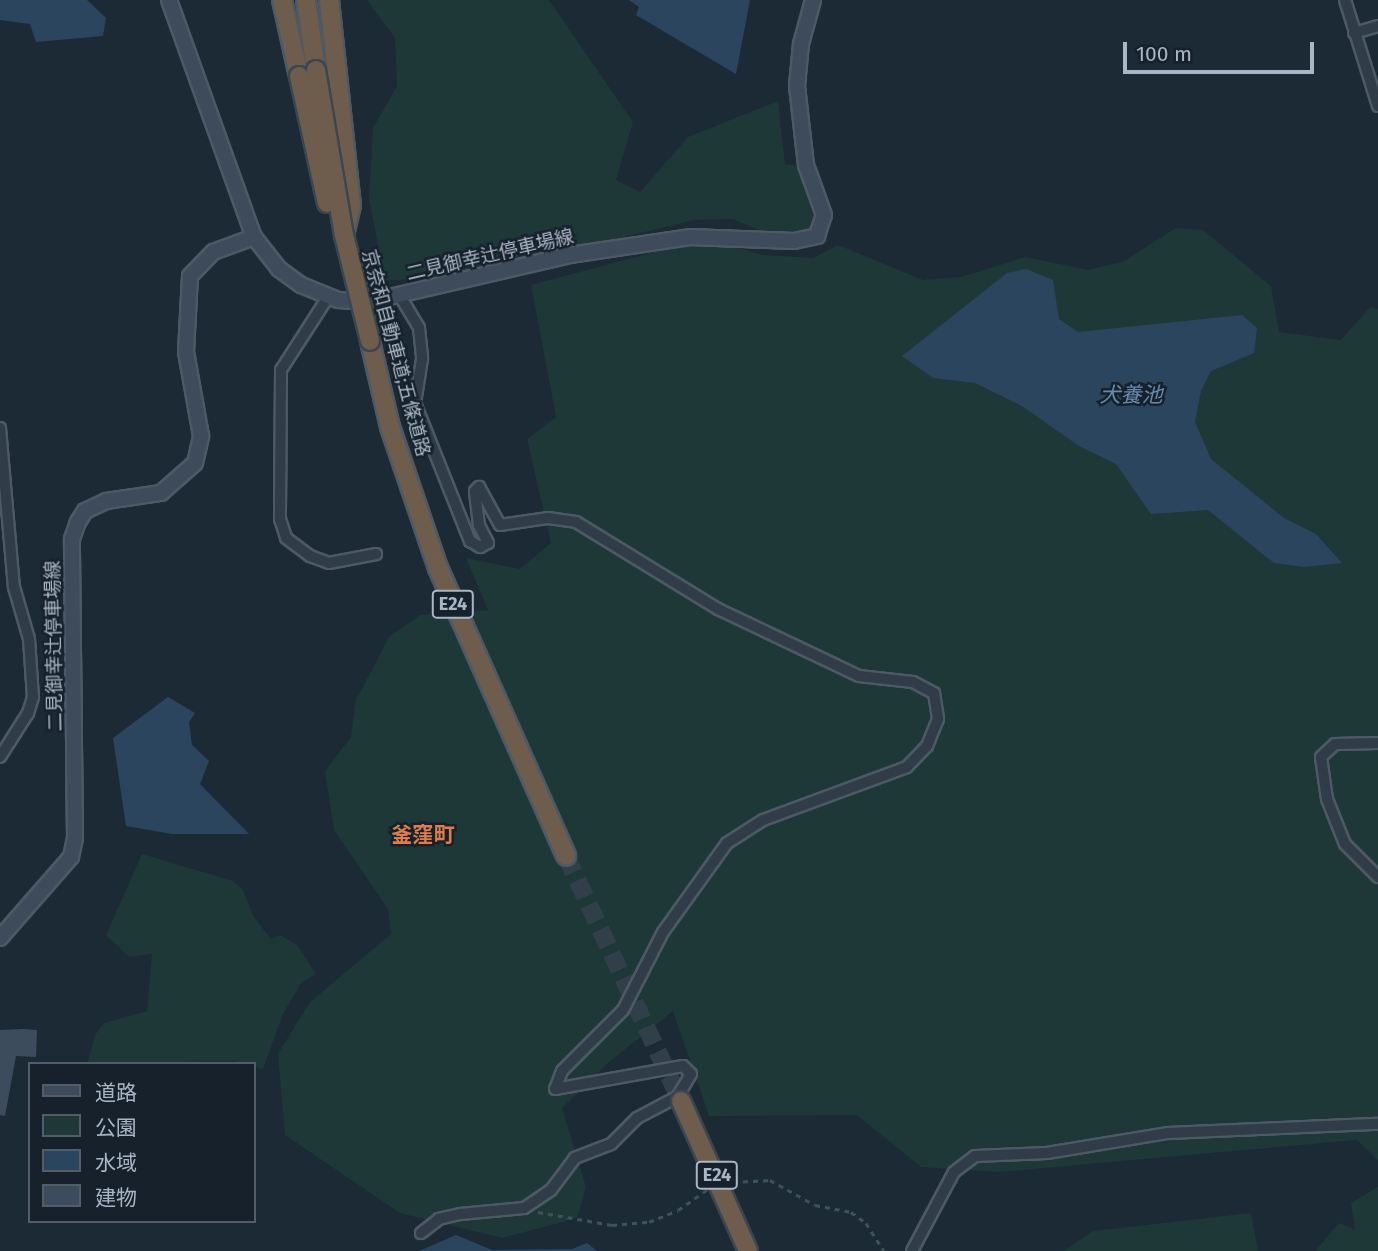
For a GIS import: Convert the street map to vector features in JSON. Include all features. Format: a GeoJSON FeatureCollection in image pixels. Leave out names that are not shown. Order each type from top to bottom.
{"type":"FeatureCollection","features":[{"type":"Feature","properties":{"kind":"highway"},"geometry":{"type":"LineString","coordinates":[[282,0],[348,284],[364,319]]}},
{"type":"Feature","properties":{"kind":"highway","name":"京奈和自動車道;五條道路"},"geometry":{"type":"LineString","coordinates":[[306,0],[325,70],[344,235],[390,427],[438,568],[566,856]]}},
{"type":"Feature","properties":{"kind":"highway"},"geometry":{"type":"LineString","coordinates":[[325,70],[329,0]]}},
{"type":"Feature","properties":{"kind":"highway","name":"E24"},"geometry":{"type":"LineString","coordinates":[[681,1101],[748,1251]]}},
{"type":"Feature","properties":{"kind":"main road"},"geometry":{"type":"LineString","coordinates":[[169,0],[254,237]]}},
{"type":"Feature","properties":{"kind":"main road","name":"二見御幸辻停車場線"},"geometry":{"type":"LineString","coordinates":[[0,938],[60,874],[73,847],[72,539],[78,522],[85,511],[106,500],[161,493],[195,463],[201,436],[186,352],[190,276],[213,252],[254,237],[279,270],[328,297],[368,302],[570,255],[690,237],[794,241],[817,236],[824,215],[806,165],[797,86],[801,44],[813,0]]}},
{"type":"Feature","properties":{"kind":"street"},"geometry":{"type":"LineString","coordinates":[[1345,0],[1377,100]]}},
{"type":"Feature","properties":{"kind":"street"},"geometry":{"type":"LineString","coordinates":[[1354,33],[1378,26]]}},
{"type":"Feature","properties":{"kind":"street"},"geometry":{"type":"LineString","coordinates":[[400,296],[419,328],[422,359],[415,403],[470,541],[480,547],[488,543],[480,525],[475,491],[479,487],[500,525],[548,518],[576,522],[718,609],[859,676],[912,682],[933,693],[938,719],[927,746],[907,767],[763,820],[727,843],[663,932],[623,1010],[562,1071],[555,1089],[683,1066],[691,1074],[677,1097],[637,1118],[611,1144],[575,1158],[551,1190],[524,1208],[449,1216],[421,1233]]}},
{"type":"Feature","properties":{"kind":"street"},"geometry":{"type":"LineString","coordinates":[[328,297],[281,370],[281,519],[286,538],[329,563],[376,554]]}},
{"type":"Feature","properties":{"kind":"street"},"geometry":{"type":"LineString","coordinates":[[0,428],[14,587],[29,639],[33,697],[28,713],[3,746],[0,757]]}},
{"type":"Feature","properties":{"kind":"street"},"geometry":{"type":"LineString","coordinates":[[1378,743],[1335,744],[1321,757],[1326,799],[1345,844],[1378,877]]}},
{"type":"Feature","properties":{"kind":"street"},"geometry":{"type":"LineString","coordinates":[[912,1251],[954,1172],[975,1156],[1046,1153],[1168,1133],[1373,1125],[1378,1131]]}},
{"type":"Feature","properties":{"kind":"green space"},"geometry":{"type":"Polygon","coordinates":[[[367,0],[549,0],[633,122],[616,180],[640,192],[688,137],[778,101],[785,164],[799,166],[821,222],[815,234],[766,233],[733,219],[694,220],[471,274],[385,281],[369,198],[373,128],[397,86],[395,38],[367,0]]]}},
{"type":"Feature","properties":{"kind":"green space"},"geometry":{"type":"Polygon","coordinates":[[[1176,228],[1203,230],[1271,286],[1279,332],[1341,340],[1370,307],[1378,309],[1378,1160],[1357,1140],[999,1172],[921,1167],[857,1115],[709,1116],[673,1011],[609,1062],[562,1108],[586,1187],[577,1218],[502,1238],[400,1213],[285,1135],[278,1054],[310,1002],[391,934],[388,909],[334,830],[325,771],[351,737],[355,702],[389,637],[420,615],[488,610],[466,558],[520,569],[551,543],[527,439],[556,417],[531,285],[692,242],[722,243],[762,255],[813,258],[838,245],[923,280],[961,277],[1026,257],[1088,270],[1124,261],[1176,228]]]}},
{"type":"Feature","properties":{"kind":"green space"},"geometry":{"type":"Polygon","coordinates":[[[142,854],[233,881],[243,890],[253,916],[271,939],[280,935],[297,945],[316,974],[301,983],[283,1014],[263,1069],[256,1067],[256,1062],[233,1061],[88,1062],[95,1035],[104,1023],[147,1011],[152,954],[129,957],[106,935],[142,854]]]}},
{"type":"Feature","properties":{"kind":"green space"},"geometry":{"type":"Polygon","coordinates":[[[1378,1187],[1378,1251],[1315,1251],[1339,1223],[1355,1229],[1351,1203],[1378,1187]]]}},
{"type":"Feature","properties":{"kind":"green space"},"geometry":{"type":"Polygon","coordinates":[[[1251,1213],[1258,1251],[1063,1251],[1093,1231],[1251,1213]]]}},
{"type":"Feature","properties":{"kind":"water"},"geometry":{"type":"Polygon","coordinates":[[[0,0],[87,0],[106,18],[103,36],[36,42],[30,24],[0,20],[0,0]]]}},
{"type":"Feature","properties":{"kind":"water"},"geometry":{"type":"Polygon","coordinates":[[[629,0],[750,0],[736,74],[636,15],[639,7],[629,0]]]}},
{"type":"Feature","properties":{"kind":"water","name":"犬養池"},"geometry":{"type":"Polygon","coordinates":[[[1026,269],[1053,280],[1059,319],[1078,332],[1242,315],[1257,328],[1254,353],[1211,371],[1201,391],[1195,422],[1211,459],[1284,518],[1316,534],[1342,563],[1304,567],[1274,563],[1208,510],[1151,514],[1116,464],[1079,446],[1022,406],[975,383],[933,378],[902,356],[1007,273],[1026,269]]]}},
{"type":"Feature","properties":{"kind":"water"},"geometry":{"type":"Polygon","coordinates":[[[168,697],[195,713],[189,722],[192,745],[209,761],[200,784],[249,834],[172,834],[126,826],[113,738],[168,697]]]}},
{"type":"Feature","properties":{"kind":"water"},"geometry":{"type":"Polygon","coordinates":[[[456,1235],[492,1250],[572,1249],[587,1243],[597,1251],[419,1251],[456,1235]]]}},
{"type":"Feature","properties":{"kind":"building"},"geometry":{"type":"Polygon","coordinates":[[[0,1030],[37,1030],[36,1057],[16,1056],[5,1116],[0,1115],[0,1030]]]}},
{"type":"Feature","properties":{"kind":"tunnel"},"geometry":{"type":"LineString","coordinates":[[566,856],[681,1101]]}},
{"type":"Feature","properties":{"kind":"district","name":"釜窪町"},"geometry":{"type":"Point","coordinates":[423,835]}}]}
